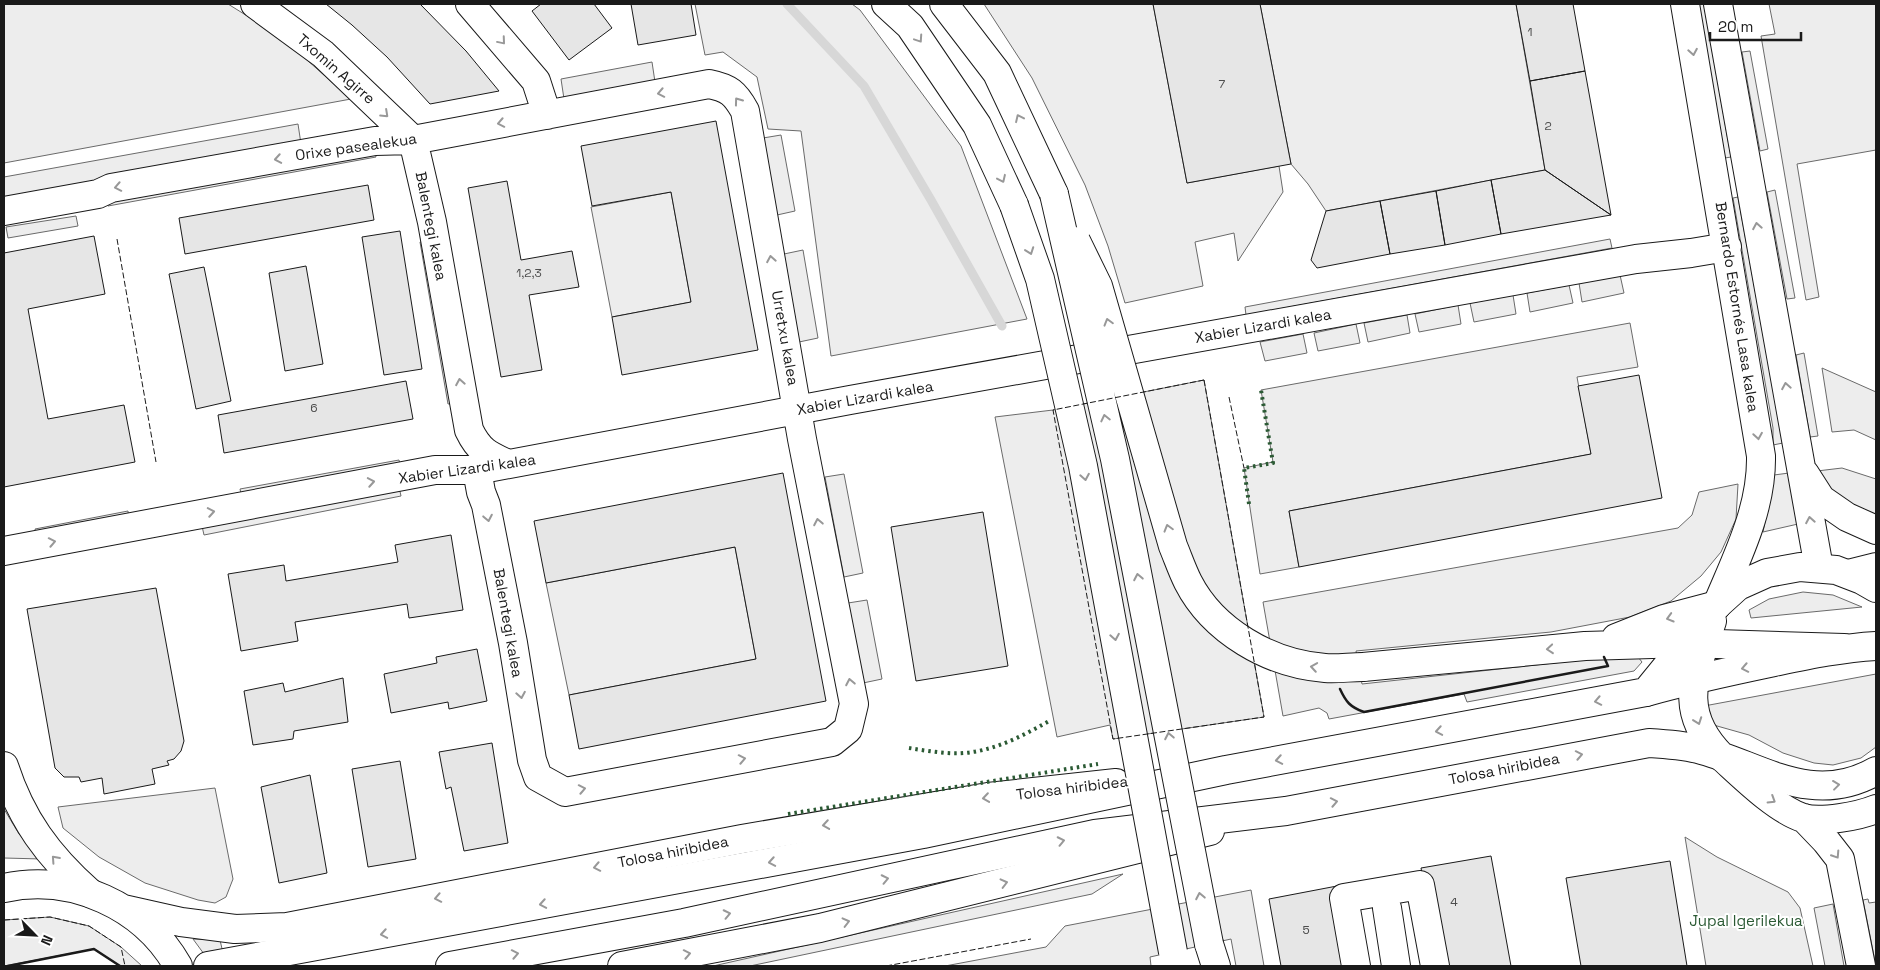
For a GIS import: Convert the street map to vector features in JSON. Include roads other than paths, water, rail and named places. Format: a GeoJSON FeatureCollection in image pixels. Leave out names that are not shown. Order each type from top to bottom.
{"type":"FeatureCollection","features":[{"type":"Feature","properties":{"kind":"main road","name":"Txomin Agirre"},"geometry":{"type":"LineString","coordinates":[[254,4],[323,54],[413,140]]}},
{"type":"Feature","properties":{"kind":"main road"},"geometry":{"type":"LineString","coordinates":[[470,4],[536,82],[547,114]]}},
{"type":"Feature","properties":{"kind":"main road"},"geometry":{"type":"LineString","coordinates":[[886,4],[910,26],[977,125],[1014,205],[1040,279],[1083,466],[1174,959]]}},
{"type":"Feature","properties":{"kind":"main road"},"geometry":{"type":"LineString","coordinates":[[944,4],[997,72],[1098,286],[1173,546],[1188,583],[1207,609],[1223,626],[1242,640],[1265,653],[1293,663],[1326,668],[1363,667],[1585,646],[1696,643],[1844,648]]}},
{"type":"Feature","properties":{"kind":"main road","name":"Bernardo Estornés Lasa kalea"},"geometry":{"type":"LineString","coordinates":[[1685,4],[1727,247],[1758,438],[1761,470],[1757,499],[1748,531],[1717,605],[1696,643],[1693,708],[1703,736],[1722,758]]}},
{"type":"Feature","properties":{"kind":"main road"},"geometry":{"type":"LineString","coordinates":[[1718,4],[1819,568]]}},
{"type":"Feature","properties":{"kind":"main road","name":"Orixe pasealekua"},"geometry":{"type":"LineString","coordinates":[[4,211],[98,194],[111,188],[375,142],[413,140],[709,84]]}},
{"type":"Feature","properties":{"kind":"main road","name":"Urretxu kalea"},"geometry":{"type":"LineString","coordinates":[[538,777],[565,792],[832,742],[848,729],[854,704],[797,411],[745,111],[737,97],[724,87],[709,84]]}},
{"type":"Feature","properties":{"kind":"main road","name":"Balentegi kalea"},"geometry":{"type":"LineString","coordinates":[[413,140],[432,222],[469,430]]}},
{"type":"Feature","properties":{"kind":"main road"},"geometry":{"type":"LineString","coordinates":[[1054,194],[1115,460],[1212,959]]}},
{"type":"Feature","properties":{"kind":"main road","name":"Xabier Lizardi kalea"},"geometry":{"type":"LineString","coordinates":[[4,551],[435,470],[477,470],[1252,327],[1636,259],[1727,247]]}},
{"type":"Feature","properties":{"kind":"main road"},"geometry":{"type":"LineString","coordinates":[[469,430],[475,443],[487,454],[508,464]]}},
{"type":"Feature","properties":{"kind":"main road"},"geometry":{"type":"LineString","coordinates":[[435,470],[452,462],[461,450],[469,430]]}},
{"type":"Feature","properties":{"kind":"main road"},"geometry":{"type":"LineString","coordinates":[[1801,469],[1821,499],[1847,517],[1876,530]]}},
{"type":"Feature","properties":{"kind":"main road","name":"Balentegi kalea"},"geometry":{"type":"LineString","coordinates":[[477,470],[481,492],[486,504],[532,760],[538,777]]}},
{"type":"Feature","properties":{"kind":"main road"},"geometry":{"type":"LineString","coordinates":[[1585,646],[1619,637],[1664,619],[1717,605],[1738,586],[1767,572],[1800,567],[1836,570],[1876,588]]}},
{"type":"Feature","properties":{"kind":"main road"},"geometry":{"type":"LineString","coordinates":[[1848,574],[1876,567]]}},
{"type":"Feature","properties":{"kind":"main road"},"geometry":{"type":"LineString","coordinates":[[1646,692],[1696,643]]}},
{"type":"Feature","properties":{"kind":"main road","name":"Tolosa hiribidea"},"geometry":{"type":"LineString","coordinates":[[208,966],[923,834],[1226,770],[1646,692],[1694,678],[1844,648],[1876,646]]}},
{"type":"Feature","properties":{"kind":"main road","name":"Tolosa hiribidea"},"geometry":{"type":"LineString","coordinates":[[450,966],[684,923],[1095,834],[1286,811],[1649,742],[1698,749],[1772,777],[1802,784],[1824,786],[1846,784],[1876,771]]}},
{"type":"Feature","properties":{"kind":"main road","name":"Tolosa hiribidea"},"geometry":{"type":"LineString","coordinates":[[1722,758],[1761,793],[1804,818],[1830,819],[1876,809]]}},
{"type":"Feature","properties":{"kind":"main road"},"geometry":{"type":"LineString","coordinates":[[4,766],[18,804],[36,834],[52,856],[90,893]]}},
{"type":"Feature","properties":{"kind":"main road","name":"Tolosa hiribidea"},"geometry":{"type":"LineString","coordinates":[[123,909],[180,922],[235,929],[287,927],[742,838],[988,797],[1226,770]]}},
{"type":"Feature","properties":{"kind":"main road","name":"Tolosa hiribidea"},"geometry":{"type":"LineString","coordinates":[[622,966],[820,928],[1104,859],[1286,811]]}},
{"type":"Feature","properties":{"kind":"main road"},"geometry":{"type":"LineString","coordinates":[[1804,818],[1840,859],[1861,966]]}},
{"type":"Feature","properties":{"kind":"main road"},"geometry":{"type":"LineString","coordinates":[[4,888],[40,884],[65,886],[90,893],[123,909],[152,932],[171,954],[178,966]]}},
{"type":"Feature","properties":{"kind":"main road"},"geometry":{"type":"LineString","coordinates":[[1356,966],[1344,898],[1420,885],[1435,966]]}},
{"type":"Feature","properties":{"kind":"main road"},"geometry":{"type":"LineString","coordinates":[[1387,908],[1396,966]]}},
{"type":"Feature","properties":{"kind":"waterway"},"geometry":{"type":"LineString","coordinates":[[787,4],[864,86],[1002,326]]}},
{"type":"Feature","properties":{"kind":"park label","name":"Jupal Igerilekua"},"geometry":{"type":"Point","coordinates":[1746,921]}}]}
